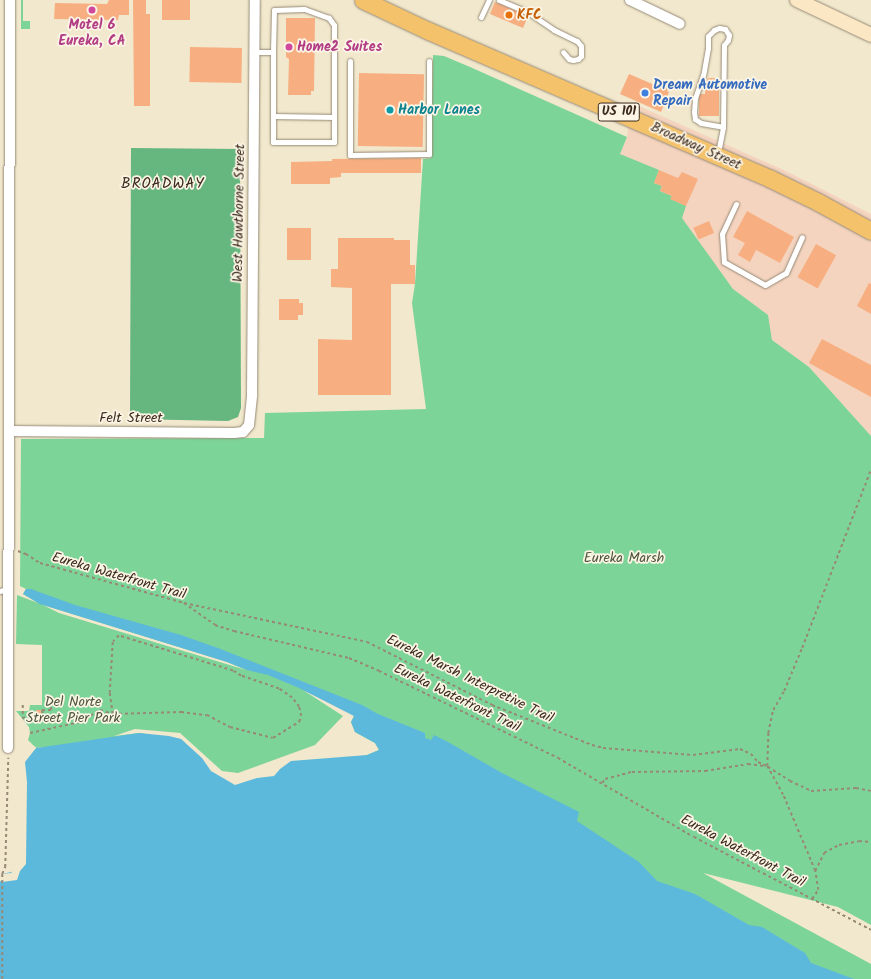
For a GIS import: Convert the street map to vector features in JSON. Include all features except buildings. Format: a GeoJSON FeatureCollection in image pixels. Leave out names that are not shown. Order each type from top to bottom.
{"type":"FeatureCollection","features":[{"type":"Feature","properties":{"kind":"highway","name":"Broadway Street"},"geometry":{"type":"LineString","coordinates":[[363,0],[811,198],[871,231]]}},
{"type":"Feature","properties":{"kind":"street"},"geometry":{"type":"LineString","coordinates":[[8,748],[4,590],[9,431],[5,45],[10,0]]}},
{"type":"Feature","properties":{"kind":"street","name":"West Hawthorne Street"},"geometry":{"type":"LineString","coordinates":[[249,425],[252,394],[255,0]]}},
{"type":"Feature","properties":{"kind":"street"},"geometry":{"type":"LineString","coordinates":[[630,0],[680,24]]}},
{"type":"Feature","properties":{"kind":"street"},"geometry":{"type":"LineString","coordinates":[[797,0],[871,36]]}},
{"type":"Feature","properties":{"kind":"street","name":"Felt Street"},"geometry":{"type":"LineString","coordinates":[[9,431],[234,433],[243,432],[249,425]]}},
{"type":"Feature","properties":{"kind":"lane"},"geometry":{"type":"LineString","coordinates":[[481,16],[489,0]]}},
{"type":"Feature","properties":{"kind":"lane"},"geometry":{"type":"LineString","coordinates":[[499,0],[529,13],[554,30],[577,41],[581,46],[581,56],[578,59],[573,60],[563,52]]}},
{"type":"Feature","properties":{"kind":"lane"},"geometry":{"type":"LineString","coordinates":[[304,9],[329,18],[334,25],[334,142],[274,142],[273,52],[274,10],[304,9]]}},
{"type":"Feature","properties":{"kind":"lane"},"geometry":{"type":"LineString","coordinates":[[718,156],[722,128],[724,45],[728,40],[729,35],[725,29],[719,28],[714,30],[708,36],[703,75],[695,98],[694,112],[695,119],[701,123],[722,128]]}},
{"type":"Feature","properties":{"kind":"lane"},"geometry":{"type":"LineString","coordinates":[[255,52],[273,52]]}},
{"type":"Feature","properties":{"kind":"lane"},"geometry":{"type":"LineString","coordinates":[[350,61],[350,155],[428,154],[429,61]]}},
{"type":"Feature","properties":{"kind":"lane"},"geometry":{"type":"LineString","coordinates":[[273,116],[334,117]]}},
{"type":"Feature","properties":{"kind":"lane"},"geometry":{"type":"LineString","coordinates":[[736,204],[722,234],[724,262],[765,286],[786,273],[802,237]]}},
{"type":"Feature","properties":{"kind":"path"},"geometry":{"type":"LineString","coordinates":[[812,899],[818,890],[815,871],[783,795],[767,766],[768,733],[773,710],[784,691],[802,648],[871,469]]}},
{"type":"Feature","properties":{"kind":"path","name":"Eureka Waterfront Trail"},"geometry":{"type":"LineString","coordinates":[[6,547],[22,552],[34,560],[48,566],[184,603],[215,625],[234,632],[349,658],[551,755],[694,837],[871,930]]}},
{"type":"Feature","properties":{"kind":"path","name":"Eureka Marsh Interpretive Trail"},"geometry":{"type":"LineString","coordinates":[[184,603],[367,642],[492,704],[527,720],[592,745],[610,748],[693,754],[740,749],[751,754],[758,762],[790,781],[812,791],[856,788],[871,791]]}},
{"type":"Feature","properties":{"kind":"path"},"geometry":{"type":"LineString","coordinates":[[30,733],[80,722],[100,710],[113,714],[181,712],[207,715],[230,727],[273,738],[277,737],[299,722],[301,716],[299,707],[292,698],[279,689],[241,676],[233,671],[119,636],[113,642],[110,693],[113,714]]}},
{"type":"Feature","properties":{"kind":"path"},"geometry":{"type":"LineString","coordinates":[[23,705],[23,717],[35,716],[35,719],[43,718],[42,710],[51,710],[50,702],[55,702]]}},
{"type":"Feature","properties":{"kind":"path"},"geometry":{"type":"LineString","coordinates":[[2,979],[2,874],[5,867],[8,748]]}},
{"type":"Feature","properties":{"kind":"path"},"geometry":{"type":"LineString","coordinates":[[602,784],[605,779],[632,772],[705,771],[748,764],[767,766]]}},
{"type":"Feature","properties":{"kind":"path"},"geometry":{"type":"LineString","coordinates":[[815,871],[824,853],[839,845],[859,841],[871,842]]}},
{"type":"Feature","properties":{"kind":"shaded area"},"geometry":{"type":"Polygon","coordinates":[[[632,103],[784,170],[871,214],[871,436],[809,367],[772,340],[767,315],[733,289],[654,183],[620,154],[627,137],[632,103]]]}},
{"type":"Feature","properties":{"kind":"green space"},"geometry":{"type":"Polygon","coordinates":[[[21,0],[23,0],[23,21],[30,21],[30,29],[21,29],[21,0]]]}},
{"type":"Feature","properties":{"kind":"green space","name":"Eureka Marsh"},"geometry":{"type":"Polygon","coordinates":[[[433,55],[444,56],[627,137],[620,154],[659,170],[654,183],[662,186],[660,191],[672,196],[671,199],[686,206],[682,218],[733,289],[768,315],[772,340],[809,367],[871,436],[871,925],[838,907],[703,873],[871,964],[871,979],[78,979],[0,881],[17,880],[45,747],[36,748],[28,740],[30,733],[29,727],[16,711],[29,711],[30,705],[42,705],[42,645],[16,644],[17,595],[38,603],[23,594],[26,589],[20,586],[21,439],[264,438],[265,413],[426,409],[412,303],[415,284],[423,159],[431,158],[433,55]],[[43,605],[59,613],[246,670],[227,662],[43,605]],[[303,690],[343,716],[315,745],[238,773],[222,771],[180,733],[135,729],[114,736],[139,733],[181,739],[193,751],[221,792],[367,755],[379,750],[375,743],[355,732],[351,722],[354,716],[340,707],[303,690]]]}},
{"type":"Feature","properties":{"kind":"green space"},"geometry":{"type":"Polygon","coordinates":[[[131,148],[240,149],[241,408],[238,417],[228,421],[130,419],[131,148]]]}},
{"type":"Feature","properties":{"kind":"water"},"geometry":{"type":"Polygon","coordinates":[[[26,589],[31,589],[75,605],[181,635],[218,648],[362,705],[378,714],[425,733],[425,738],[431,740],[434,735],[502,773],[579,812],[577,821],[639,862],[657,881],[695,894],[749,925],[762,927],[805,953],[811,963],[854,979],[0,979],[0,873],[2,874],[16,871],[23,759],[36,748],[139,733],[169,736],[181,739],[202,758],[211,771],[235,785],[257,778],[274,776],[280,769],[291,761],[367,755],[379,750],[375,743],[355,732],[351,722],[354,716],[299,688],[268,675],[247,670],[227,662],[40,604],[23,594],[26,589]]]}},
{"type":"Feature","properties":{"kind":"pier"},"geometry":{"type":"Polygon","coordinates":[[[35,746],[36,748],[25,762],[27,782],[26,864],[20,871],[17,880],[2,882],[0,881],[0,871],[2,874],[11,873],[14,870],[16,773],[21,758],[35,746]]]}},
{"type":"Feature","properties":{"kind":"place","name":"Motel 6 Eureka, CA"},"geometry":{"type":"Point","coordinates":[92,10]}},
{"type":"Feature","properties":{"kind":"place","name":"KFC"},"geometry":{"type":"Point","coordinates":[509,15]}},
{"type":"Feature","properties":{"kind":"place","name":"Home2 Suites"},"geometry":{"type":"Point","coordinates":[289,47]}},
{"type":"Feature","properties":{"kind":"place","name":"Dream Automotive Repair"},"geometry":{"type":"Point","coordinates":[645,93]}},
{"type":"Feature","properties":{"kind":"place","name":"Harbor Lanes"},"geometry":{"type":"Point","coordinates":[390,110]}},
{"type":"Feature","properties":{"kind":"district","name":"BROADWAY"},"geometry":{"type":"Point","coordinates":[163,185]}},
{"type":"Feature","properties":{"kind":"park label","name":"Del Norte Street Pier Park"},"geometry":{"type":"Point","coordinates":[73,710]}}]}
